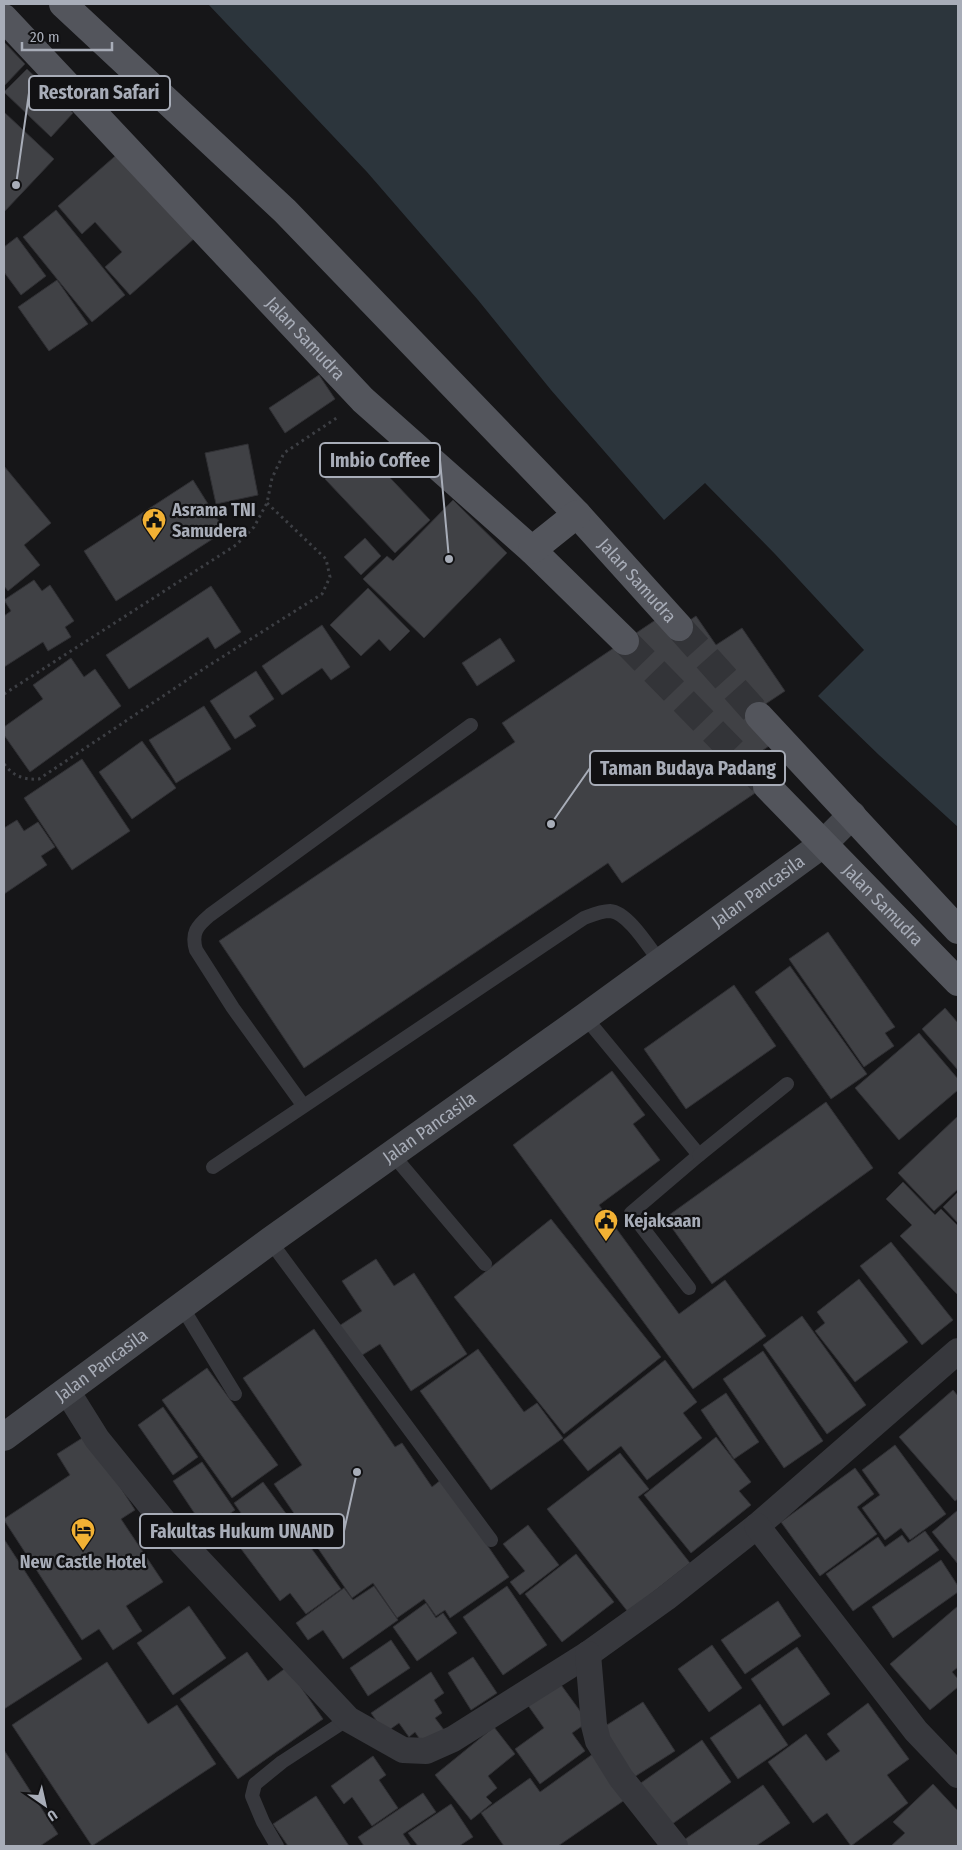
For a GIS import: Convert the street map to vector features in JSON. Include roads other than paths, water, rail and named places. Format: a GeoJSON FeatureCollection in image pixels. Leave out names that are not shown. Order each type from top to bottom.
{"type":"FeatureCollection","features":[{"type":"Feature","properties":{"kind":"main road","name":"Jalan Samudra"},"geometry":{"type":"LineString","coordinates":[[63,4],[285,210],[577,514],[679,627]]}},
{"type":"Feature","properties":{"kind":"main road","name":"Jalan Samudra"},"geometry":{"type":"LineString","coordinates":[[4,18],[363,400],[532,550],[625,640]]}},
{"type":"Feature","properties":{"kind":"main road"},"geometry":{"type":"LineString","coordinates":[[532,550],[577,514]]}},
{"type":"Feature","properties":{"kind":"main road"},"geometry":{"type":"LineString","coordinates":[[758,716],[958,930]]}},
{"type":"Feature","properties":{"kind":"main road","name":"Jalan Samudra"},"geometry":{"type":"LineString","coordinates":[[767,786],[958,982]]}},
{"type":"Feature","properties":{"kind":"street","name":"Jalan Pancasila"},"geometry":{"type":"LineString","coordinates":[[4,1436],[270,1241],[661,963],[823,844],[852,815]]}},
{"type":"Feature","properties":{"kind":"street"},"geometry":{"type":"LineString","coordinates":[[67,1391],[97,1439],[174,1534],[348,1719],[403,1750],[426,1751],[452,1739],[588,1654],[666,1598],[757,1526],[956,1359]]}},
{"type":"Feature","properties":{"kind":"street"},"geometry":{"type":"LineString","coordinates":[[757,1526],[916,1732],[958,1775]]}},
{"type":"Feature","properties":{"kind":"street"},"geometry":{"type":"LineString","coordinates":[[588,1654],[594,1725],[598,1741],[621,1778],[675,1846]]}},
{"type":"Feature","properties":{"kind":"lane"},"geometry":{"type":"LineString","coordinates":[[302,1106],[233,1008],[196,950],[193,941],[194,932],[199,924],[210,914],[471,725]]}},
{"type":"Feature","properties":{"kind":"lane"},"geometry":{"type":"LineString","coordinates":[[214,1167],[584,918],[599,912],[611,911],[619,914],[636,930],[661,963]]}},
{"type":"Feature","properties":{"kind":"lane"},"geometry":{"type":"LineString","coordinates":[[585,1017],[700,1155]]}},
{"type":"Feature","properties":{"kind":"lane"},"geometry":{"type":"LineString","coordinates":[[689,1288],[631,1213],[787,1084]]}},
{"type":"Feature","properties":{"kind":"lane"},"geometry":{"type":"LineString","coordinates":[[393,1154],[485,1264]]}},
{"type":"Feature","properties":{"kind":"lane"},"geometry":{"type":"LineString","coordinates":[[270,1241],[491,1540]]}},
{"type":"Feature","properties":{"kind":"lane"},"geometry":{"type":"LineString","coordinates":[[182,1307],[235,1394]]}},
{"type":"Feature","properties":{"kind":"lane"},"geometry":{"type":"LineString","coordinates":[[277,1846],[263,1822],[252,1796],[255,1784],[282,1762],[348,1719]]}},
{"type":"Feature","properties":{"kind":"tunnel"},"geometry":{"type":"LineString","coordinates":[[679,627],[759,716]]}},
{"type":"Feature","properties":{"kind":"tunnel"},"geometry":{"type":"LineString","coordinates":[[625,641],[767,786]]}},
{"type":"Feature","properties":{"kind":"place","name":"Restoran Safari"},"geometry":{"type":"Point","coordinates":[16,185]}},
{"type":"Feature","properties":{"kind":"place","name":"Asrama TNI Samudera"},"geometry":{"type":"Point","coordinates":[154,541]}},
{"type":"Feature","properties":{"kind":"place","name":"Imbio Coffee"},"geometry":{"type":"Point","coordinates":[449,559]}},
{"type":"Feature","properties":{"kind":"place","name":"Taman Budaya Padang"},"geometry":{"type":"Point","coordinates":[551,824]}},
{"type":"Feature","properties":{"kind":"place","name":"Kejaksaan"},"geometry":{"type":"Point","coordinates":[606,1242]}},
{"type":"Feature","properties":{"kind":"place","name":"Fakultas Hukum UNAND"},"geometry":{"type":"Point","coordinates":[357,1472]}},
{"type":"Feature","properties":{"kind":"place","name":"New Castle Hotel"},"geometry":{"type":"Point","coordinates":[83,1551]}}]}
